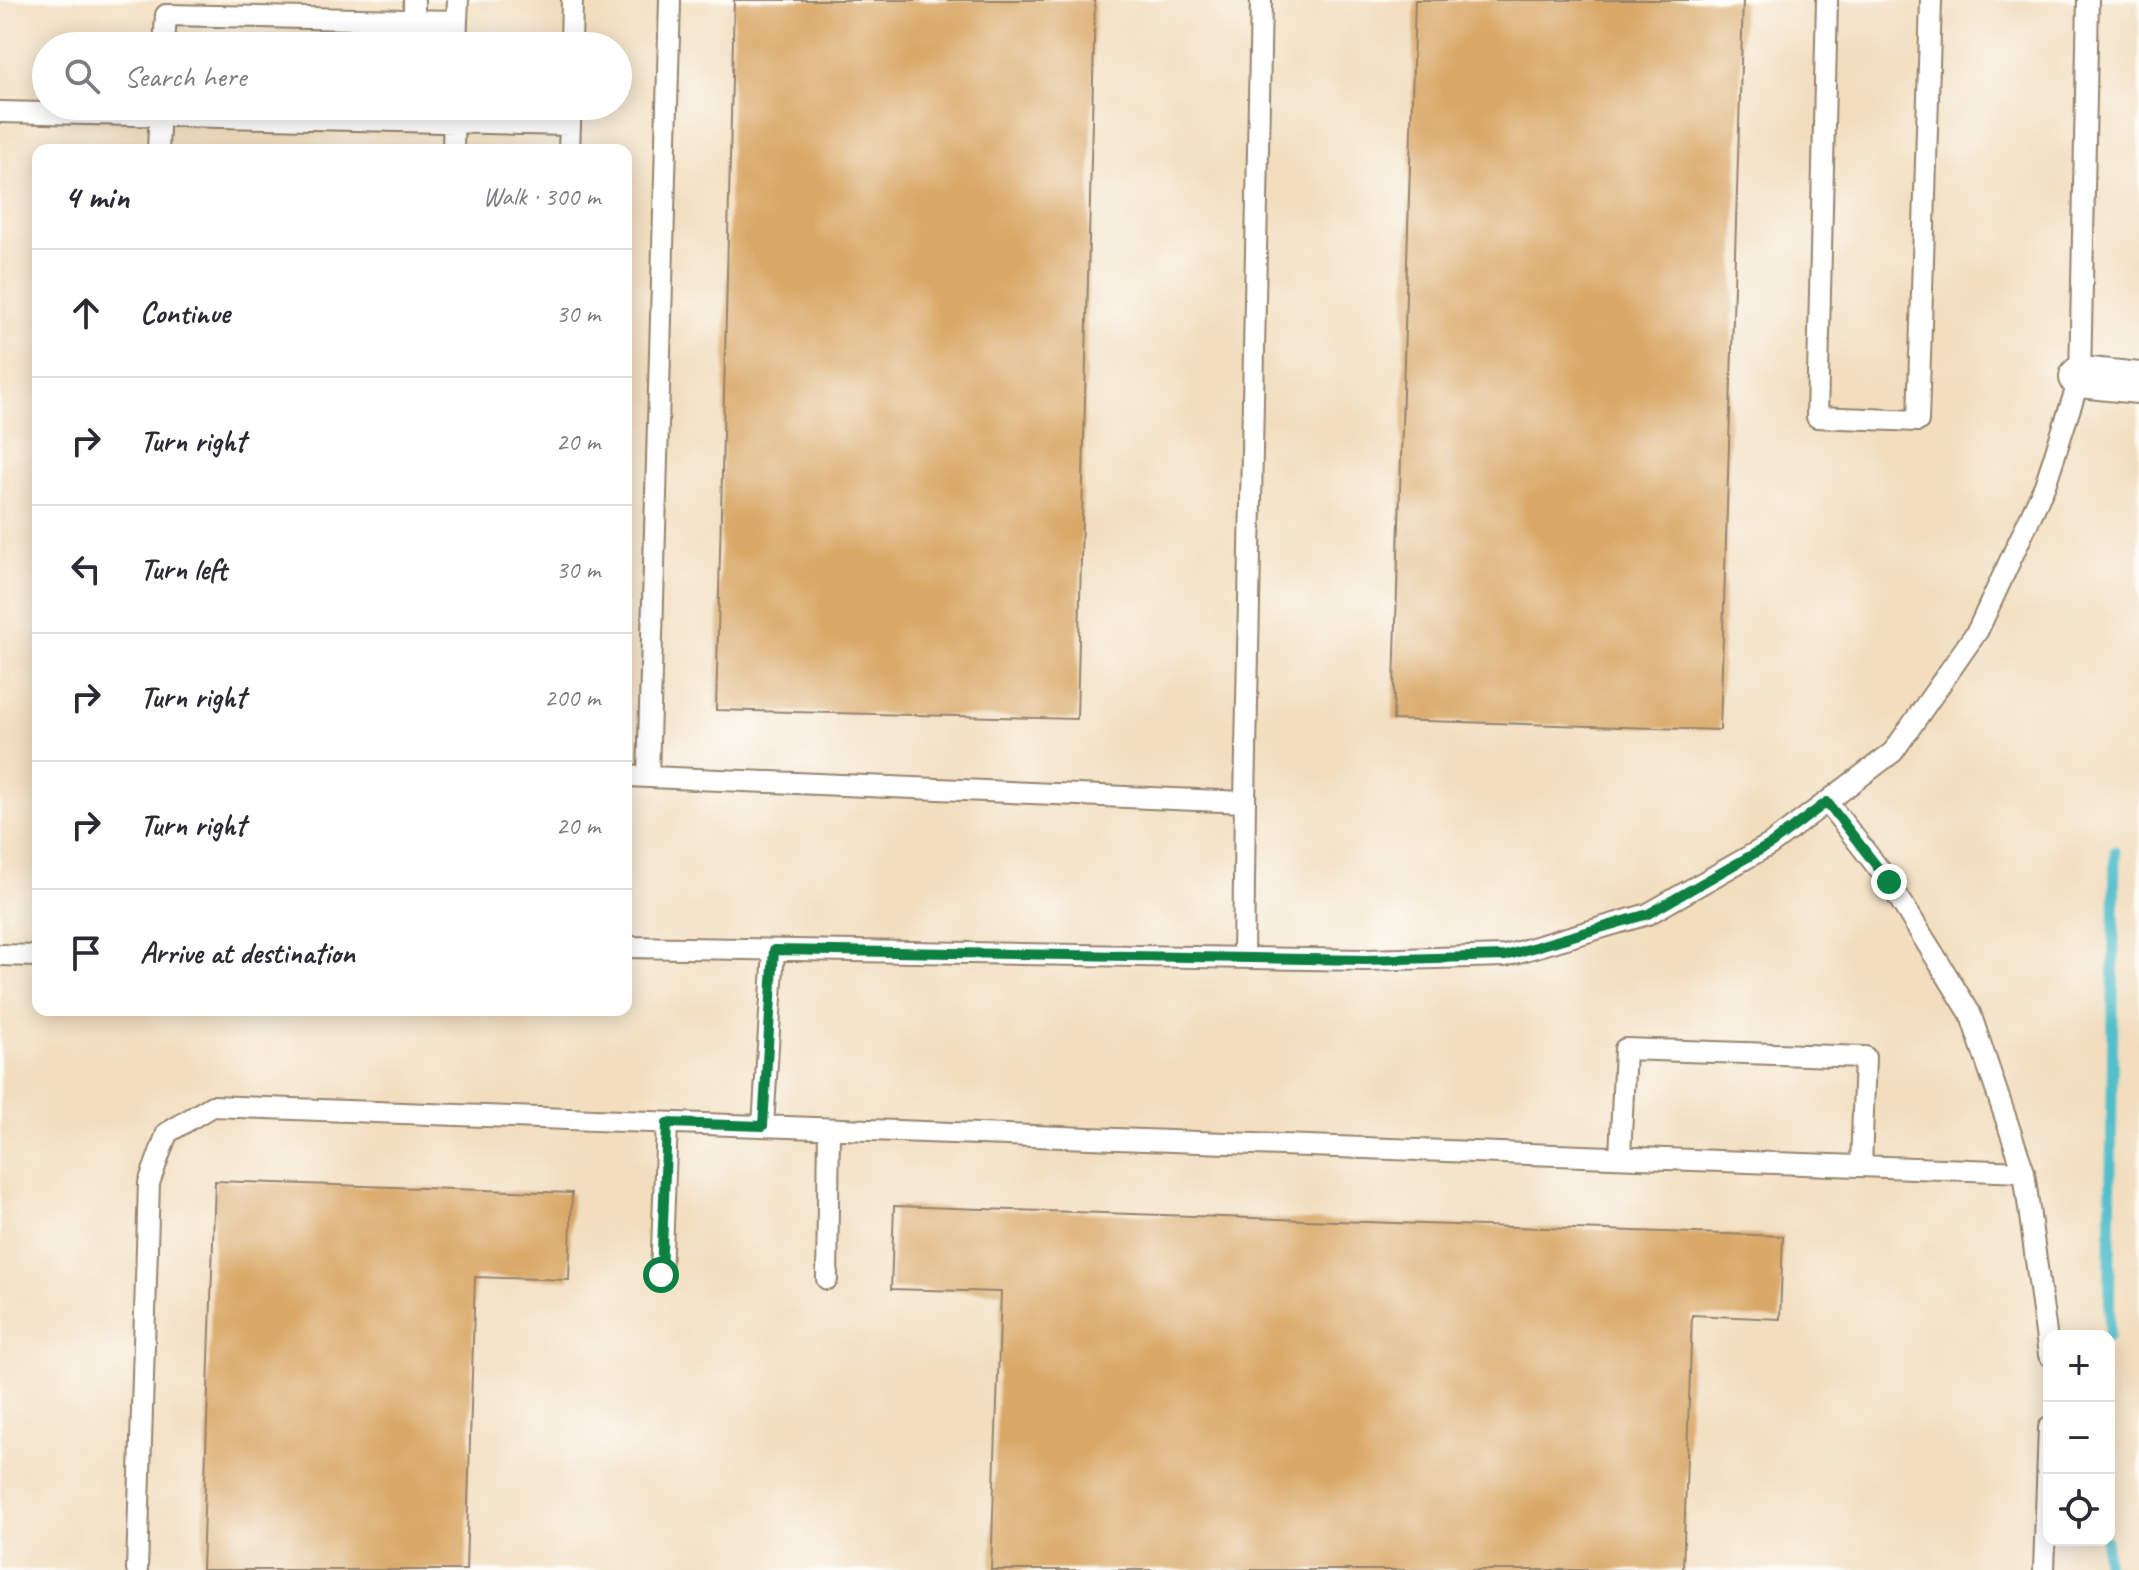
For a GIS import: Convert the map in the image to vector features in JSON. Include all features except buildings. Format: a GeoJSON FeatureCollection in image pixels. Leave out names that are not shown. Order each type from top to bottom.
{"type":"FeatureCollection","features":[{"type":"Feature","properties":{"kind":"street"},"geometry":{"type":"LineString","coordinates":[[2080,377],[2139,383]]}},
{"type":"Feature","properties":{"kind":"lane"},"geometry":{"type":"LineString","coordinates":[[457,32],[458,0]]}},
{"type":"Feature","properties":{"kind":"lane"},"geometry":{"type":"LineString","coordinates":[[571,32],[572,0]]}},
{"type":"Feature","properties":{"kind":"lane"},"geometry":{"type":"LineString","coordinates":[[648,777],[670,0]]}},
{"type":"Feature","properties":{"kind":"lane"},"geometry":{"type":"LineString","coordinates":[[1243,958],[1261,0]]}},
{"type":"Feature","properties":{"kind":"lane"},"geometry":{"type":"LineString","coordinates":[[1827,0],[1817,417],[1918,421],[1931,0]]}},
{"type":"Feature","properties":{"kind":"lane"},"geometry":{"type":"LineString","coordinates":[[632,947],[1366,960],[1505,956],[1648,914],[1771,844],[1893,752],[1978,630],[2045,485],[2080,377],[2088,0]]}},
{"type":"Feature","properties":{"kind":"lane"},"geometry":{"type":"LineString","coordinates":[[165,32],[166,8],[414,10],[457,21]]}},
{"type":"Feature","properties":{"kind":"lane"},"geometry":{"type":"LineString","coordinates":[[0,112],[32,112]]}},
{"type":"Feature","properties":{"kind":"lane"},"geometry":{"type":"LineString","coordinates":[[158,144],[160,120]]}},
{"type":"Feature","properties":{"kind":"lane"},"geometry":{"type":"LineString","coordinates":[[453,144],[454,120]]}},
{"type":"Feature","properties":{"kind":"lane"},"geometry":{"type":"LineString","coordinates":[[569,144],[570,120]]}},
{"type":"Feature","properties":{"kind":"lane"},"geometry":{"type":"LineString","coordinates":[[632,776],[1245,802]]}},
{"type":"Feature","properties":{"kind":"lane"},"geometry":{"type":"LineString","coordinates":[[1827,802],[1889,882],[1970,1013],[2024,1172],[2046,1330]]}},
{"type":"Feature","properties":{"kind":"lane"},"geometry":{"type":"LineString","coordinates":[[763,1126],[774,950]]}},
{"type":"Feature","properties":{"kind":"lane"},"geometry":{"type":"LineString","coordinates":[[0,955],[32,956]]}},
{"type":"Feature","properties":{"kind":"lane"},"geometry":{"type":"LineString","coordinates":[[1620,1157],[1625,1049],[1865,1057],[1861,1166]]}},
{"type":"Feature","properties":{"kind":"lane"},"geometry":{"type":"LineString","coordinates":[[137,1570],[149,1183],[167,1133],[212,1106],[2024,1172]]}},
{"type":"Feature","properties":{"kind":"lane"},"geometry":{"type":"LineString","coordinates":[[661,1275],[667,1123]]}},
{"type":"Feature","properties":{"kind":"lane"},"geometry":{"type":"LineString","coordinates":[[827,1279],[829,1129]]}},
{"type":"Feature","properties":{"kind":"lane"},"geometry":{"type":"LineString","coordinates":[[2044,1570],[2047,1474]]}},
{"type":"Feature","properties":{"kind":"waterway"},"geometry":{"type":"LineString","coordinates":[[2109,1330],[2115,851]]}},
{"type":"Feature","properties":{"kind":"waterway"},"geometry":{"type":"LineString","coordinates":[[2106,1546],[2106,1570]]}},
{"type":"Feature","properties":{"kind":"route"},"geometry":{"type":"LineString","coordinates":[[661,1275],[667,1123],[763,1126],[774,950],[1366,960],[1505,956],[1648,914],[1771,844],[1827,802],[1889,882]]}}]}
